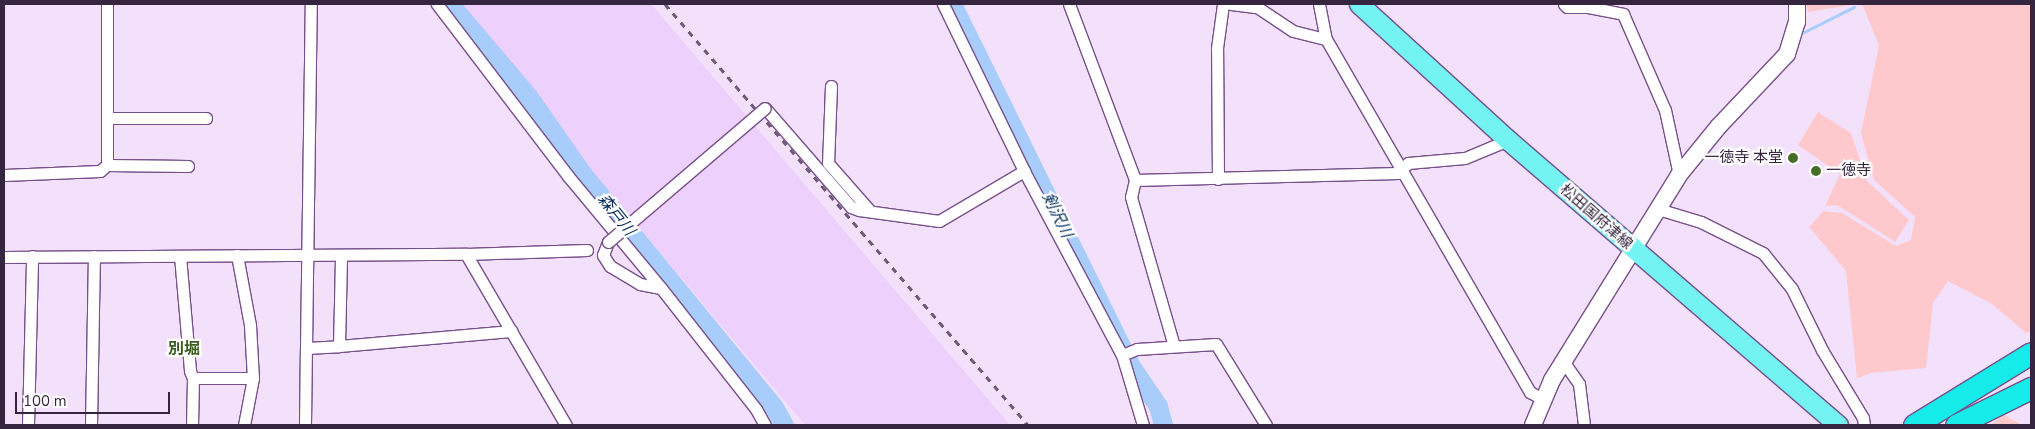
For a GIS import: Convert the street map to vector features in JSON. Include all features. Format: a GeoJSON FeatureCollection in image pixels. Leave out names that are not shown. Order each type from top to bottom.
{"type":"FeatureCollection","features":[{"type":"Feature","properties":{"kind":"highway"},"geometry":{"type":"LineString","coordinates":[[1914,425],[2031,353]]}},
{"type":"Feature","properties":{"kind":"highway"},"geometry":{"type":"LineString","coordinates":[[1956,425],[2031,388]]}},
{"type":"Feature","properties":{"kind":"main road","name":"松田国府津線"},"geometry":{"type":"LineString","coordinates":[[1358,4],[1508,140],[1838,425]]}},
{"type":"Feature","properties":{"kind":"street"},"geometry":{"type":"LineString","coordinates":[[107,4],[108,165]]}},
{"type":"Feature","properties":{"kind":"street"},"geometry":{"type":"LineString","coordinates":[[305,425],[311,4]]}},
{"type":"Feature","properties":{"kind":"street"},"geometry":{"type":"LineString","coordinates":[[437,4],[568,176],[661,288],[756,409],[766,425]]}},
{"type":"Feature","properties":{"kind":"street"},"geometry":{"type":"LineString","coordinates":[[943,4],[1024,171],[1123,354],[1142,425]]}},
{"type":"Feature","properties":{"kind":"street"},"geometry":{"type":"LineString","coordinates":[[1069,4],[1135,180],[1131,197],[1174,346]]}},
{"type":"Feature","properties":{"kind":"street"},"geometry":{"type":"LineString","coordinates":[[1218,179],[1217,48],[1223,4]]}},
{"type":"Feature","properties":{"kind":"street"},"geometry":{"type":"LineString","coordinates":[[1231,4],[1257,7],[1293,31],[1326,39]]}},
{"type":"Feature","properties":{"kind":"street"},"geometry":{"type":"LineString","coordinates":[[1319,4],[1326,39],[1403,168],[1530,392],[1542,399]]}},
{"type":"Feature","properties":{"kind":"street"},"geometry":{"type":"LineString","coordinates":[[1564,4],[1568,7],[1588,7],[1623,14],[1665,110],[1678,175]]}},
{"type":"Feature","properties":{"kind":"street"},"geometry":{"type":"LineString","coordinates":[[1533,425],[1542,399],[1563,361],[1678,175],[1719,126],[1787,54],[1797,22],[1797,4]]}},
{"type":"Feature","properties":{"kind":"street"},"geometry":{"type":"LineString","coordinates":[[831,86],[828,163],[870,211]]}},
{"type":"Feature","properties":{"kind":"street"},"geometry":{"type":"LineString","coordinates":[[661,288],[640,284],[613,268],[603,255],[608,242],[765,108],[851,207],[939,220],[1024,171]]}},
{"type":"Feature","properties":{"kind":"street"},"geometry":{"type":"LineString","coordinates":[[108,118],[206,118]]}},
{"type":"Feature","properties":{"kind":"street"},"geometry":{"type":"LineString","coordinates":[[1135,180],[1398,173],[1408,163],[1465,158],[1508,140]]}},
{"type":"Feature","properties":{"kind":"street"},"geometry":{"type":"LineString","coordinates":[[4,175],[100,171],[108,165],[188,166]]}},
{"type":"Feature","properties":{"kind":"street"},"geometry":{"type":"LineString","coordinates":[[1658,209],[1701,222],[1763,253],[1792,289],[1822,350],[1863,418],[1864,425]]}},
{"type":"Feature","properties":{"kind":"street"},"geometry":{"type":"LineString","coordinates":[[4,257],[466,254],[587,250]]}},
{"type":"Feature","properties":{"kind":"street"},"geometry":{"type":"LineString","coordinates":[[237,254],[250,325],[253,378],[244,425]]}},
{"type":"Feature","properties":{"kind":"street"},"geometry":{"type":"LineString","coordinates":[[466,254],[566,425]]}},
{"type":"Feature","properties":{"kind":"street"},"geometry":{"type":"LineString","coordinates":[[339,346],[341,255]]}},
{"type":"Feature","properties":{"kind":"street"},"geometry":{"type":"LineString","coordinates":[[28,425],[32,256]]}},
{"type":"Feature","properties":{"kind":"street"},"geometry":{"type":"LineString","coordinates":[[91,425],[94,256]]}},
{"type":"Feature","properties":{"kind":"street"},"geometry":{"type":"LineString","coordinates":[[180,256],[190,371],[193,378],[192,425]]}},
{"type":"Feature","properties":{"kind":"street"},"geometry":{"type":"LineString","coordinates":[[306,348],[511,331]]}},
{"type":"Feature","properties":{"kind":"street"},"geometry":{"type":"LineString","coordinates":[[1123,354],[1137,349],[1216,344],[1266,425]]}},
{"type":"Feature","properties":{"kind":"street"},"geometry":{"type":"LineString","coordinates":[[1563,361],[1579,384],[1584,423]]}},
{"type":"Feature","properties":{"kind":"street"},"geometry":{"type":"LineString","coordinates":[[193,378],[253,378]]}},
{"type":"Feature","properties":{"kind":"shaded area"},"geometry":{"type":"Polygon","coordinates":[[[451,4],[651,4],[1010,425],[805,425],[451,4]]]}},
{"type":"Feature","properties":{"kind":"shaded area"},"geometry":{"type":"Polygon","coordinates":[[[1806,4],[1858,4],[1808,12],[1806,4]]]}},
{"type":"Feature","properties":{"kind":"shaded area"},"geometry":{"type":"Polygon","coordinates":[[[1862,4],[2031,4],[2031,331],[2026,333],[1992,304],[1948,281],[1933,303],[1926,368],[1871,373],[1857,378],[1846,271],[1809,227],[1823,211],[1842,213],[1896,246],[1911,240],[1915,217],[1874,180],[1861,133],[1879,45],[1862,4]]]}},
{"type":"Feature","properties":{"kind":"shaded area"},"geometry":{"type":"Polygon","coordinates":[[[1818,112],[1851,133],[1867,181],[1909,220],[1895,242],[1837,205],[1825,206],[1840,174],[1798,145],[1818,112]]]}},
{"type":"Feature","properties":{"kind":"shaded area"},"geometry":{"type":"Polygon","coordinates":[[[2004,415],[2022,425],[1990,425],[2004,415]]]}},
{"type":"Feature","properties":{"kind":"waterway","name":"森戸川"},"geometry":{"type":"LineString","coordinates":[[450,4],[528,96],[581,172],[774,407],[784,425]]}},
{"type":"Feature","properties":{"kind":"waterway","name":"剣沢川"},"geometry":{"type":"LineString","coordinates":[[952,4],[1131,366],[1158,406],[1163,425]]}},
{"type":"Feature","properties":{"kind":"waterway"},"geometry":{"type":"LineString","coordinates":[[1804,32],[1854,7]]}},
{"type":"Feature","properties":{"kind":"railway"},"geometry":{"type":"LineString","coordinates":[[665,4],[1028,425]]}},
{"type":"Feature","properties":{"kind":"place","name":"一徳寺 本堂"},"geometry":{"type":"Point","coordinates":[1793,158]}},
{"type":"Feature","properties":{"kind":"place","name":"一徳寺"},"geometry":{"type":"Point","coordinates":[1816,171]}},
{"type":"Feature","properties":{"kind":"district","name":"別堀"},"geometry":{"type":"Point","coordinates":[184,349]}}]}
